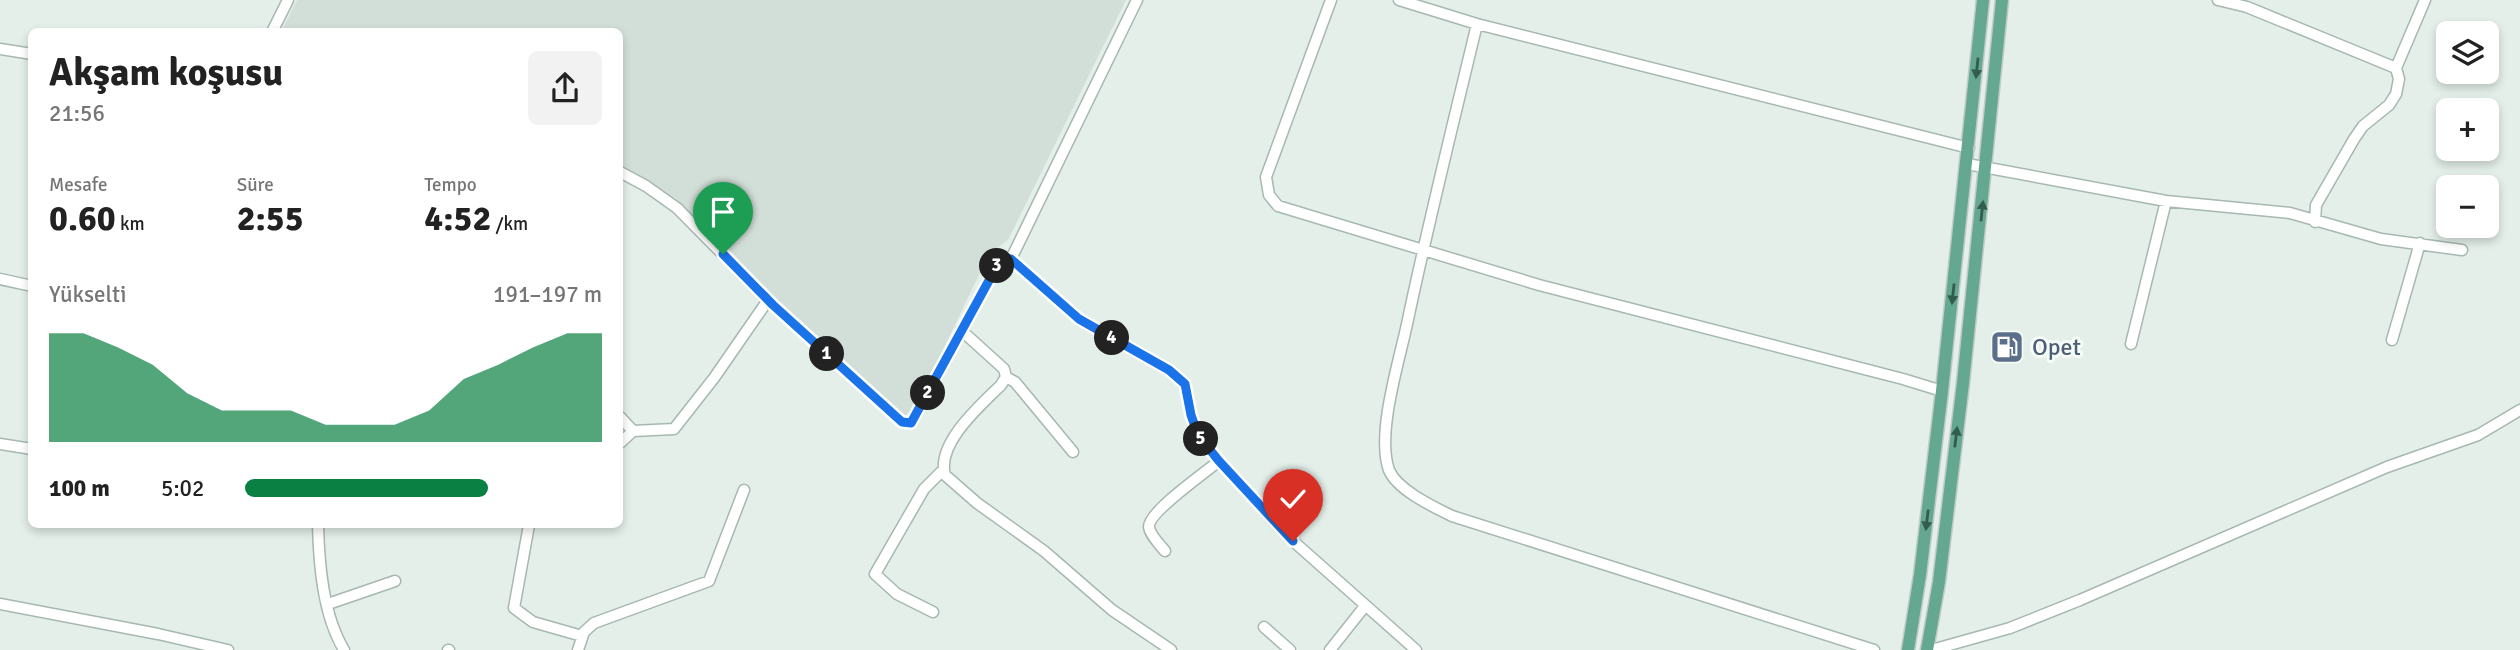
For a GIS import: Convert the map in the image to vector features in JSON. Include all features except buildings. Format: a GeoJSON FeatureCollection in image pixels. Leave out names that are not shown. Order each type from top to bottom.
{"type":"FeatureCollection","features":[{"type":"Feature","properties":{"kind":"main road"},"geometry":{"type":"LineString","coordinates":[[1908,650],[1920,575],[1942,391],[1983,0]]}},
{"type":"Feature","properties":{"kind":"main road"},"geometry":{"type":"LineString","coordinates":[[1927,650],[1941,568],[2003,0]]}},
{"type":"Feature","properties":{"kind":"street"},"geometry":{"type":"LineString","coordinates":[[274,28],[288,0]]}},
{"type":"Feature","properties":{"kind":"street"},"geometry":{"type":"LineString","coordinates":[[1011,259],[1137,0]]}},
{"type":"Feature","properties":{"kind":"street"},"geometry":{"type":"LineString","coordinates":[[1331,0],[1266,177],[1269,195],[1278,206],[1539,285],[1942,391]]}},
{"type":"Feature","properties":{"kind":"street"},"geometry":{"type":"LineString","coordinates":[[1399,0],[1477,24],[1969,148]]}},
{"type":"Feature","properties":{"kind":"street"},"geometry":{"type":"LineString","coordinates":[[2218,0],[2247,7],[2396,68]]}},
{"type":"Feature","properties":{"kind":"street"},"geometry":{"type":"LineString","coordinates":[[2315,222],[2316,205],[2354,139],[2363,126],[2389,105],[2396,94],[2399,79],[2396,68],[2425,0]]}},
{"type":"Feature","properties":{"kind":"street"},"geometry":{"type":"LineString","coordinates":[[1477,24],[1422,251],[1386,420],[1386,458],[1390,474],[1426,503],[1452,516],[1874,650]]}},
{"type":"Feature","properties":{"kind":"street"},"geometry":{"type":"LineString","coordinates":[[0,49],[28,53]]}},
{"type":"Feature","properties":{"kind":"street"},"geometry":{"type":"LineString","coordinates":[[1967,164],[2165,201],[2290,213],[2381,239],[2462,250]]}},
{"type":"Feature","properties":{"kind":"street"},"geometry":{"type":"LineString","coordinates":[[623,174],[677,208],[768,300],[902,422],[911,423],[998,264],[1004,259],[1011,259],[1079,319],[1169,370],[1185,384],[1198,435],[1219,461],[1293,541],[1416,650]]}},
{"type":"Feature","properties":{"kind":"street"},"geometry":{"type":"LineString","coordinates":[[2131,344],[2165,201]]}},
{"type":"Feature","properties":{"kind":"street"},"geometry":{"type":"LineString","coordinates":[[2392,340],[2420,243]]}},
{"type":"Feature","properties":{"kind":"street"},"geometry":{"type":"LineString","coordinates":[[0,279],[28,285]]}},
{"type":"Feature","properties":{"kind":"street"},"geometry":{"type":"LineString","coordinates":[[623,440],[633,431],[674,429],[714,378],[768,300]]}},
{"type":"Feature","properties":{"kind":"street"},"geometry":{"type":"LineString","coordinates":[[961,330],[1004,369],[1006,377],[1015,382],[1073,452]]}},
{"type":"Feature","properties":{"kind":"street"},"geometry":{"type":"LineString","coordinates":[[933,612],[897,594],[875,573],[924,489],[943,470],[951,445],[961,427],[1006,377]]}},
{"type":"Feature","properties":{"kind":"street"},"geometry":{"type":"LineString","coordinates":[[1927,650],[2010,628],[2387,467],[2478,435],[2520,411]]}},
{"type":"Feature","properties":{"kind":"street"},"geometry":{"type":"LineString","coordinates":[[623,420],[633,431]]}},
{"type":"Feature","properties":{"kind":"street"},"geometry":{"type":"LineString","coordinates":[[0,444],[28,449]]}},
{"type":"Feature","properties":{"kind":"street"},"geometry":{"type":"LineString","coordinates":[[1165,551],[1150,531],[1151,520],[1162,507],[1219,461]]}},
{"type":"Feature","properties":{"kind":"street"},"geometry":{"type":"LineString","coordinates":[[943,470],[948,480],[1044,551],[1112,610],[1171,650]]}},
{"type":"Feature","properties":{"kind":"street"},"geometry":{"type":"LineString","coordinates":[[578,650],[582,636],[594,623],[709,582],[744,490]]}},
{"type":"Feature","properties":{"kind":"street"},"geometry":{"type":"LineString","coordinates":[[318,528],[328,604],[337,638],[344,650]]}},
{"type":"Feature","properties":{"kind":"street"},"geometry":{"type":"LineString","coordinates":[[528,528],[514,608],[533,622],[582,636]]}},
{"type":"Feature","properties":{"kind":"street"},"geometry":{"type":"LineString","coordinates":[[328,604],[395,581]]}},
{"type":"Feature","properties":{"kind":"street"},"geometry":{"type":"LineString","coordinates":[[0,604],[228,650]]}},
{"type":"Feature","properties":{"kind":"street"},"geometry":{"type":"LineString","coordinates":[[1330,650],[1365,606]]}},
{"type":"Feature","properties":{"kind":"street"},"geometry":{"type":"LineString","coordinates":[[1264,626],[1290,650]]}},
{"type":"Feature","properties":{"kind":"shaded area"},"geometry":{"type":"Polygon","coordinates":[[[297,0],[1126,0],[1008,240],[989,254],[913,412],[901,417],[770,293],[675,198],[623,169],[623,28],[283,28],[297,0]]]}},
{"type":"Feature","properties":{"kind":"place","name":"Opet"},"geometry":{"type":"Point","coordinates":[2007,347]}},
{"type":"Feature","properties":{"kind":"route"},"geometry":{"type":"LineString","coordinates":[[723,254],[773,305],[902,422],[911,423],[998,264],[1004,259],[1011,259],[1079,319],[1169,370],[1185,384],[1198,435],[1293,541]]}}]}
